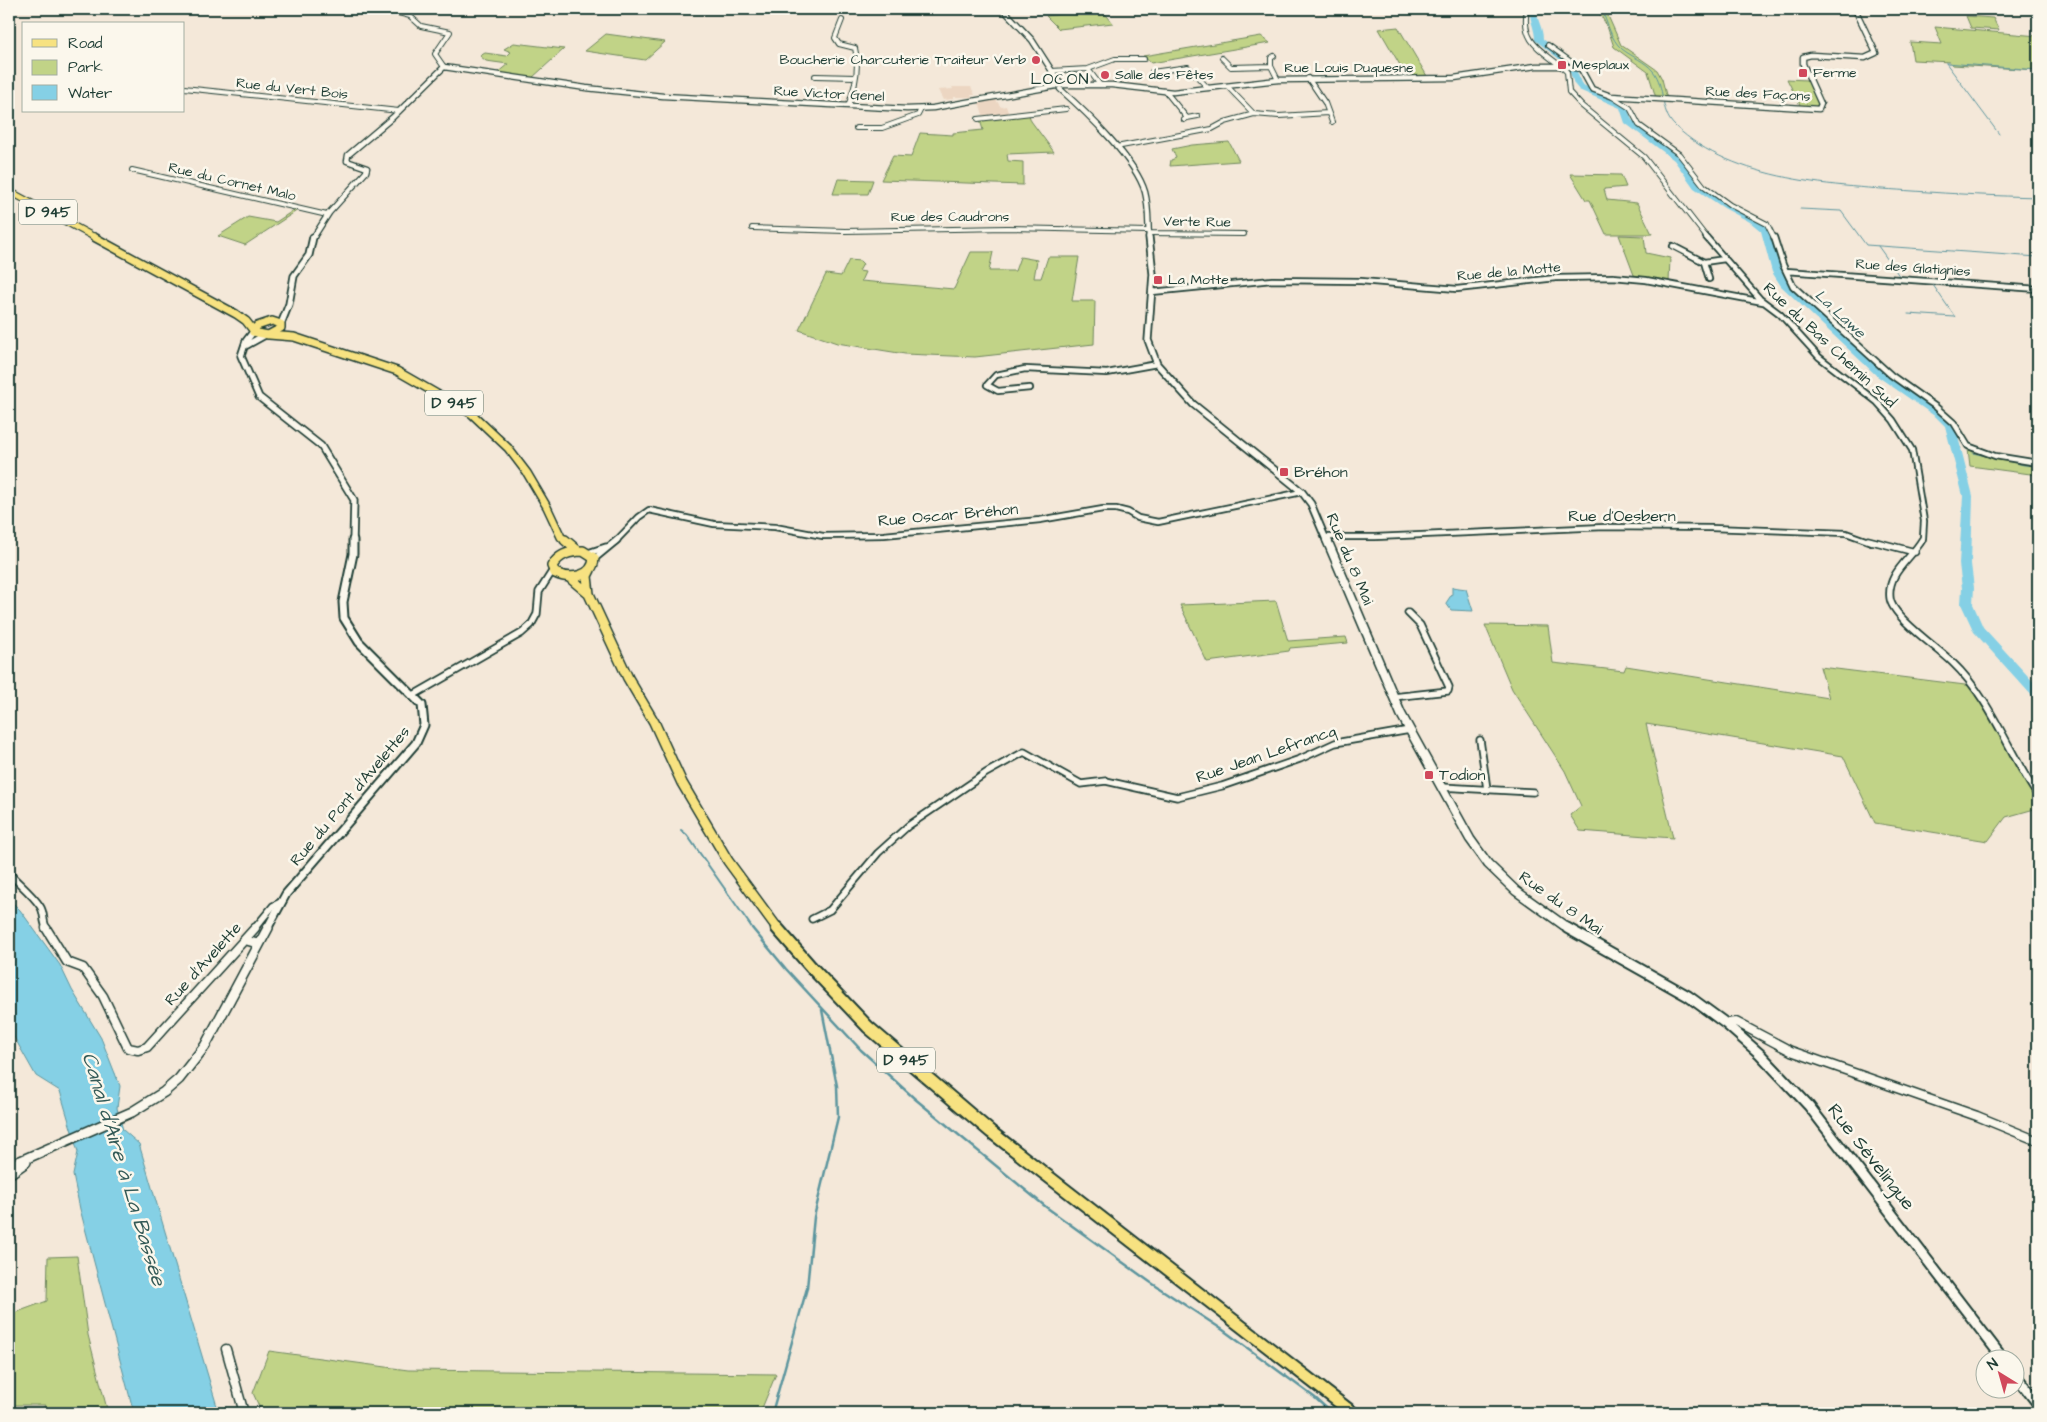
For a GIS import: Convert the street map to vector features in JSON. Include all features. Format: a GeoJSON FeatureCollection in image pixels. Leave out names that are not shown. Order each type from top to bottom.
{"type":"FeatureCollection","features":[{"type":"Feature","properties":{"kind":"main road","name":"Rue du 8 Mai"},"geometry":{"type":"LineString","coordinates":[[1003,9],[1032,40],[1061,87],[1133,167],[1142,185],[1147,201],[1153,290],[1148,340],[1157,364],[1174,386],[1193,404],[1302,492],[1316,514],[1393,697],[1478,851],[1488,864],[1516,890],[1578,935],[1688,996]]}},
{"type":"Feature","properties":{"kind":"main road","name":"D 945"},"geometry":{"type":"LineString","coordinates":[[9,190],[236,314],[246,321],[253,331]]}},
{"type":"Feature","properties":{"kind":"main road","name":"D 945"},"geometry":{"type":"LineString","coordinates":[[236,314],[266,322]]}},
{"type":"Feature","properties":{"kind":"main road"},"geometry":{"type":"LineString","coordinates":[[266,322],[276,322],[281,326],[267,335],[257,335],[253,331],[266,322]]}},
{"type":"Feature","properties":{"kind":"main road","name":"D 945"},"geometry":{"type":"LineString","coordinates":[[281,326],[294,338]]}},
{"type":"Feature","properties":{"kind":"main road","name":"D 945"},"geometry":{"type":"LineString","coordinates":[[267,335],[294,338],[397,371],[444,396],[472,414],[508,448],[527,473],[547,507],[561,537],[578,551]]}},
{"type":"Feature","properties":{"kind":"main road","name":"D 945"},"geometry":{"type":"LineString","coordinates":[[560,556],[561,537]]}},
{"type":"Feature","properties":{"kind":"main road"},"geometry":{"type":"LineString","coordinates":[[578,551],[588,553],[594,559],[593,566],[580,576],[565,577],[553,570],[554,562],[560,556],[578,551]]}},
{"type":"Feature","properties":{"kind":"main road","name":"D 945"},"geometry":{"type":"LineString","coordinates":[[590,570],[587,576],[589,594],[628,678],[654,722],[682,783],[739,876],[779,930],[811,967],[868,1027],[991,1132],[1113,1224],[1353,1413]]}},
{"type":"Feature","properties":{"kind":"main road","name":"D 945"},"geometry":{"type":"LineString","coordinates":[[565,577],[589,594]]}},
{"type":"Feature","properties":{"kind":"main road","name":"Rue Sévelingue"},"geometry":{"type":"LineString","coordinates":[[1688,996],[1725,1023],[1760,1054],[1809,1106],[1996,1350]]}},
{"type":"Feature","properties":{"kind":"main road"},"geometry":{"type":"LineString","coordinates":[[2024,1386],[2038,1404]]}},
{"type":"Feature","properties":{"kind":"street"},"geometry":{"type":"LineString","coordinates":[[281,326],[287,311],[294,276],[309,255],[311,241],[327,216],[366,172],[367,168],[364,166],[346,161],[348,155],[399,111],[444,67],[435,54],[450,32],[421,26],[410,16],[383,9]]}},
{"type":"Feature","properties":{"kind":"street"},"geometry":{"type":"LineString","coordinates":[[1527,9],[1528,27],[1534,46],[1561,66]]}},
{"type":"Feature","properties":{"kind":"street","name":"Rue des Façons"},"geometry":{"type":"LineString","coordinates":[[1611,96],[1819,109],[1821,104],[1802,64],[1803,57],[1811,55],[1865,58],[1876,53],[1855,9]]}},
{"type":"Feature","properties":{"kind":"street"},"geometry":{"type":"LineString","coordinates":[[842,20],[835,38],[839,44],[855,48],[858,56],[853,94],[848,106]]}},
{"type":"Feature","properties":{"kind":"street"},"geometry":{"type":"LineString","coordinates":[[1548,45],[1576,63],[1592,88],[1627,105],[1636,121],[1679,154],[1704,186],[1730,205],[1767,224],[1772,229],[1793,286],[1891,375],[1936,407],[1954,423],[1968,446],[1995,456],[2038,463]]}},
{"type":"Feature","properties":{"kind":"street"},"geometry":{"type":"LineString","coordinates":[[1274,56],[1271,58],[1271,66],[1278,80]]}},
{"type":"Feature","properties":{"kind":"street"},"geometry":{"type":"LineString","coordinates":[[1051,71],[1088,69],[1099,62],[1134,57],[1144,59]]}},
{"type":"Feature","properties":{"kind":"street"},"geometry":{"type":"LineString","coordinates":[[1222,58],[1231,66],[1271,66]]}},
{"type":"Feature","properties":{"kind":"street","name":"Rue Louis Duquesne"},"geometry":{"type":"LineString","coordinates":[[1061,87],[1100,85],[1166,92],[1308,78],[1454,78],[1536,66],[1561,66],[1579,69]]}},
{"type":"Feature","properties":{"kind":"street","name":"Rue du Bas Chemin Sud"},"geometry":{"type":"LineString","coordinates":[[1561,66],[1567,72],[1568,92],[1582,106],[1644,157],[1706,237],[1763,302],[1780,314],[1819,356],[1877,402],[1893,420],[1912,450],[1924,521],[1923,538],[1915,552],[1896,572],[1889,585],[1890,601],[1907,624],[1953,663],[1984,699],[2021,771],[2038,796]]}},
{"type":"Feature","properties":{"kind":"street","name":"Rue Victor Genel"},"geometry":{"type":"LineString","coordinates":[[444,67],[609,91],[719,100],[921,109],[1061,87]]}},
{"type":"Feature","properties":{"kind":"street"},"geometry":{"type":"LineString","coordinates":[[1152,72],[1188,67],[1208,88]]}},
{"type":"Feature","properties":{"kind":"street"},"geometry":{"type":"LineString","coordinates":[[1088,69],[1100,85]]}},
{"type":"Feature","properties":{"kind":"street"},"geometry":{"type":"LineString","coordinates":[[814,76],[855,77]]}},
{"type":"Feature","properties":{"kind":"street"},"geometry":{"type":"LineString","coordinates":[[1308,78],[1325,103],[1332,122]]}},
{"type":"Feature","properties":{"kind":"street"},"geometry":{"type":"LineString","coordinates":[[1227,86],[1254,114]]}},
{"type":"Feature","properties":{"kind":"street","name":"Rue du Vert Bois"},"geometry":{"type":"LineString","coordinates":[[185,88],[399,111]]}},
{"type":"Feature","properties":{"kind":"street"},"geometry":{"type":"LineString","coordinates":[[1166,92],[1186,119],[1198,116]]}},
{"type":"Feature","properties":{"kind":"street"},"geometry":{"type":"LineString","coordinates":[[856,128],[882,128],[918,115],[921,109]]}},
{"type":"Feature","properties":{"kind":"street"},"geometry":{"type":"LineString","coordinates":[[978,119],[1066,109]]}},
{"type":"Feature","properties":{"kind":"street"},"geometry":{"type":"LineString","coordinates":[[1116,148],[1213,128],[1215,125],[1235,118],[1254,114],[1285,116],[1328,113]]}},
{"type":"Feature","properties":{"kind":"street","name":"Rue du Cornet Malo"},"geometry":{"type":"LineString","coordinates":[[132,170],[327,216]]}},
{"type":"Feature","properties":{"kind":"street","name":"Rue des Caudrons"},"geometry":{"type":"LineString","coordinates":[[752,228],[845,231],[1007,228],[1149,232]]}},
{"type":"Feature","properties":{"kind":"street","name":"Verte Rue"},"geometry":{"type":"LineString","coordinates":[[1149,232],[1244,234]]}},
{"type":"Feature","properties":{"kind":"street"},"geometry":{"type":"LineString","coordinates":[[1673,246],[1704,262],[1725,260]]}},
{"type":"Feature","properties":{"kind":"street"},"geometry":{"type":"LineString","coordinates":[[1704,262],[1709,279]]}},
{"type":"Feature","properties":{"kind":"street","name":"Rue des Glatignies"},"geometry":{"type":"LineString","coordinates":[[1786,271],[2038,288]]}},
{"type":"Feature","properties":{"kind":"street","name":"Rue de la Motte"},"geometry":{"type":"LineString","coordinates":[[1153,290],[1293,279],[1361,281],[1457,289],[1556,278],[1613,277],[1646,280],[1729,298],[1763,302]]}},
{"type":"Feature","properties":{"kind":"street"},"geometry":{"type":"LineString","coordinates":[[266,322],[287,311]]}},
{"type":"Feature","properties":{"kind":"street"},"geometry":{"type":"LineString","coordinates":[[243,349],[253,331]]}},
{"type":"Feature","properties":{"kind":"street"},"geometry":{"type":"LineString","coordinates":[[243,349],[255,339],[267,335]]}},
{"type":"Feature","properties":{"kind":"street","name":"Rue du Pont d'Avelettes"},"geometry":{"type":"LineString","coordinates":[[243,349],[241,356],[259,397],[316,440],[354,500],[352,554],[343,602],[344,618],[359,642],[422,705],[424,713],[424,725],[416,743],[281,902]]}},
{"type":"Feature","properties":{"kind":"street"},"geometry":{"type":"LineString","coordinates":[[1030,388],[998,391],[987,385],[996,375],[1025,369],[1107,373],[1157,364]]}},
{"type":"Feature","properties":{"kind":"street","name":"Rue Oscar Bréhon"},"geometry":{"type":"LineString","coordinates":[[594,559],[620,538],[639,517],[649,510],[658,510],[688,520],[714,524],[775,528],[823,536],[884,534],[1040,520],[1103,509],[1116,509],[1128,512],[1138,518],[1158,522],[1302,492]]}},
{"type":"Feature","properties":{"kind":"street","name":"Rue d'Oesbern"},"geometry":{"type":"LineString","coordinates":[[1326,537],[1375,537],[1605,527],[1711,528],[1846,533],[1872,542],[1915,552]]}},
{"type":"Feature","properties":{"kind":"street","name":"Rue Oscar Bréhon"},"geometry":{"type":"LineString","coordinates":[[588,553],[608,547]]}},
{"type":"Feature","properties":{"kind":"street"},"geometry":{"type":"LineString","coordinates":[[412,696],[522,633],[537,614],[538,599],[543,585],[553,570]]}},
{"type":"Feature","properties":{"kind":"street"},"geometry":{"type":"LineString","coordinates":[[543,585],[565,577]]}},
{"type":"Feature","properties":{"kind":"street"},"geometry":{"type":"LineString","coordinates":[[1393,697],[1439,693],[1448,690],[1449,687],[1420,625],[1408,613]]}},
{"type":"Feature","properties":{"kind":"street","name":"Rue Jean Lefrancq"},"geometry":{"type":"LineString","coordinates":[[812,919],[830,910],[878,853],[908,826],[986,773],[1024,752],[1081,784],[1106,781],[1177,797],[1222,786],[1300,759],[1335,743],[1410,730]]}},
{"type":"Feature","properties":{"kind":"street"},"geometry":{"type":"LineString","coordinates":[[1480,740],[1487,789]]}},
{"type":"Feature","properties":{"kind":"street"},"geometry":{"type":"LineString","coordinates":[[1441,787],[1533,792]]}},
{"type":"Feature","properties":{"kind":"street","name":"Rue d'Avelette"},"geometry":{"type":"LineString","coordinates":[[9,873],[40,906],[44,914],[44,924],[68,962],[83,968],[103,996],[128,1048],[138,1050],[147,1047],[245,940],[273,906],[281,902]]}},
{"type":"Feature","properties":{"kind":"street"},"geometry":{"type":"LineString","coordinates":[[9,1174],[33,1158],[153,1101],[192,1066],[206,1046],[281,902]]}},
{"type":"Feature","properties":{"kind":"street"},"geometry":{"type":"LineString","coordinates":[[245,940],[259,944]]}},
{"type":"Feature","properties":{"kind":"street"},"geometry":{"type":"LineString","coordinates":[[1725,1023],[1736,1022],[1791,1051],[1977,1116],[2038,1141]]}},
{"type":"Feature","properties":{"kind":"street"},"geometry":{"type":"LineString","coordinates":[[9,1166],[33,1158]]}},
{"type":"Feature","properties":{"kind":"street"},"geometry":{"type":"LineString","coordinates":[[226,1349],[244,1413]]}},
{"type":"Feature","properties":{"kind":"shaded area"},"geometry":{"type":"Polygon","coordinates":[[[952,87],[971,87],[975,95],[971,95],[972,97],[953,97],[953,99],[943,100],[938,90],[953,89],[952,87]]]}},
{"type":"Feature","properties":{"kind":"shaded area"},"geometry":{"type":"Polygon","coordinates":[[[996,100],[1001,107],[1006,106],[1009,115],[984,117],[979,103],[996,100]]]}},
{"type":"Feature","properties":{"kind":"green space"},"geometry":{"type":"Polygon","coordinates":[[[1101,9],[1113,23],[1059,29],[1046,16],[1101,9]]]}},
{"type":"Feature","properties":{"kind":"green space"},"geometry":{"type":"Polygon","coordinates":[[[1597,9],[1605,9],[1621,45],[1657,70],[1662,79],[1667,99],[1656,98],[1648,72],[1614,47],[1607,26],[1597,9]]]}},
{"type":"Feature","properties":{"kind":"green space"},"geometry":{"type":"Polygon","coordinates":[[[1966,16],[1993,18],[1999,30],[1971,28],[1966,16]]]}},
{"type":"Feature","properties":{"kind":"green space"},"geometry":{"type":"Polygon","coordinates":[[[1398,27],[1427,76],[1407,77],[1379,29],[1398,27]]]}},
{"type":"Feature","properties":{"kind":"green space"},"geometry":{"type":"Polygon","coordinates":[[[1935,27],[2038,36],[2038,70],[1952,65],[1950,62],[1913,60],[1910,42],[1942,44],[1935,27]]]}},
{"type":"Feature","properties":{"kind":"green space"},"geometry":{"type":"Polygon","coordinates":[[[606,34],[665,42],[645,60],[585,51],[606,34]]]}},
{"type":"Feature","properties":{"kind":"green space"},"geometry":{"type":"Polygon","coordinates":[[[1261,36],[1270,43],[1151,63],[1143,56],[1261,36]]]}},
{"type":"Feature","properties":{"kind":"green space"},"geometry":{"type":"Polygon","coordinates":[[[514,43],[564,49],[532,78],[497,73],[508,64],[486,61],[480,56],[485,53],[507,56],[511,52],[504,49],[514,43]]]}},
{"type":"Feature","properties":{"kind":"green space"},"geometry":{"type":"Polygon","coordinates":[[[1787,79],[1807,80],[1818,103],[1816,107],[1801,107],[1787,79]]]}},
{"type":"Feature","properties":{"kind":"green space"},"geometry":{"type":"Polygon","coordinates":[[[1029,115],[1031,121],[1054,152],[1007,154],[1008,161],[1023,162],[1023,185],[881,180],[893,156],[911,157],[920,133],[953,135],[953,133],[983,130],[980,120],[1029,115]]]}},
{"type":"Feature","properties":{"kind":"green space"},"geometry":{"type":"Polygon","coordinates":[[[1229,142],[1239,161],[1170,166],[1171,160],[1176,158],[1172,149],[1192,145],[1229,142]]]}},
{"type":"Feature","properties":{"kind":"green space"},"geometry":{"type":"Polygon","coordinates":[[[1570,174],[1621,175],[1626,187],[1604,189],[1607,200],[1637,203],[1652,234],[1606,234],[1590,200],[1586,200],[1570,174]]]}},
{"type":"Feature","properties":{"kind":"green space"},"geometry":{"type":"Polygon","coordinates":[[[838,179],[873,180],[868,194],[833,194],[838,179]]]}},
{"type":"Feature","properties":{"kind":"green space"},"geometry":{"type":"Polygon","coordinates":[[[294,210],[298,210],[245,245],[218,236],[248,217],[276,222],[294,210]]]}},
{"type":"Feature","properties":{"kind":"green space"},"geometry":{"type":"Polygon","coordinates":[[[1619,235],[1644,236],[1646,253],[1670,258],[1669,282],[1634,275],[1619,235]]]}},
{"type":"Feature","properties":{"kind":"green space"},"geometry":{"type":"Polygon","coordinates":[[[971,252],[993,252],[989,271],[1015,271],[1020,257],[1037,260],[1034,278],[1041,278],[1048,257],[1079,257],[1072,301],[1095,301],[1094,344],[975,357],[905,354],[837,343],[799,330],[826,274],[841,276],[849,260],[860,261],[863,264],[859,271],[865,272],[861,281],[954,289],[971,252]]]}},
{"type":"Feature","properties":{"kind":"green space"},"geometry":{"type":"Polygon","coordinates":[[[1968,449],[2038,465],[2038,475],[1970,466],[1968,449]]]}},
{"type":"Feature","properties":{"kind":"green space"},"geometry":{"type":"Polygon","coordinates":[[[1276,601],[1288,641],[1346,637],[1348,643],[1290,648],[1289,651],[1207,662],[1180,605],[1276,601]]]}},
{"type":"Feature","properties":{"kind":"green space"},"geometry":{"type":"Polygon","coordinates":[[[1485,625],[1548,626],[1553,663],[1624,671],[1626,666],[1829,698],[1820,667],[1973,686],[2038,796],[2038,808],[2006,817],[1988,841],[1875,823],[1843,756],[1646,724],[1673,838],[1580,831],[1570,815],[1581,806],[1565,771],[1512,689],[1485,625]]]}},
{"type":"Feature","properties":{"kind":"green space"},"geometry":{"type":"Polygon","coordinates":[[[77,1256],[88,1335],[108,1413],[40,1413],[45,1405],[9,1405],[9,1315],[47,1301],[48,1257],[77,1256]]]}},
{"type":"Feature","properties":{"kind":"green space"},"geometry":{"type":"Polygon","coordinates":[[[269,1351],[408,1370],[776,1374],[760,1413],[262,1413],[253,1393],[269,1351]]]}},
{"type":"Feature","properties":{"kind":"water"},"geometry":{"type":"Polygon","coordinates":[[[1452,587],[1466,589],[1473,611],[1451,610],[1446,603],[1452,594],[1452,587]]]}},
{"type":"Feature","properties":{"kind":"water","name":"Canal d'Aire à La Bassée"},"geometry":{"type":"Polygon","coordinates":[[[9,899],[20,910],[60,965],[72,990],[101,1038],[120,1086],[117,1108],[123,1130],[139,1144],[219,1413],[134,1413],[80,1209],[73,1175],[78,1152],[60,1091],[36,1076],[9,1028],[9,899]]]}},
{"type":"Feature","properties":{"kind":"waterway","name":"La Lawe"},"geometry":{"type":"LineString","coordinates":[[1533,9],[1533,17],[1539,29],[1539,40],[1571,65],[1578,84],[1582,88],[1623,107],[1628,121],[1677,158],[1697,186],[1727,206],[1753,220],[1765,230],[1777,272],[1784,284],[1880,374],[1940,415],[1950,425],[1968,496],[1965,564],[1968,588],[1967,604],[1978,629],[2038,695]]}},
{"type":"Feature","properties":{"kind":"waterway"},"geometry":{"type":"LineString","coordinates":[[1601,9],[1618,45],[1646,64],[1657,77],[1664,106],[1670,120],[1699,145],[1726,159],[1756,170],[1787,178],[1819,183],[1929,192],[2038,197]]}},
{"type":"Feature","properties":{"kind":"waterway"},"geometry":{"type":"LineString","coordinates":[[1999,134],[1946,63],[2038,70]]}},
{"type":"Feature","properties":{"kind":"waterway"},"geometry":{"type":"LineString","coordinates":[[1800,209],[1841,211],[1866,245],[2038,257]]}},
{"type":"Feature","properties":{"kind":"waterway"},"geometry":{"type":"LineString","coordinates":[[1878,246],[1900,277]]}},
{"type":"Feature","properties":{"kind":"waterway"},"geometry":{"type":"LineString","coordinates":[[1908,314],[1955,317],[1931,282]]}},
{"type":"Feature","properties":{"kind":"waterway","name":"La Lawe"},"geometry":{"type":"LineString","coordinates":[[1956,446],[1961,448]]}},
{"type":"Feature","properties":{"kind":"waterway"},"geometry":{"type":"LineString","coordinates":[[1973,453],[2024,465],[2038,466]]}},
{"type":"Feature","properties":{"kind":"waterway"},"geometry":{"type":"LineString","coordinates":[[681,830],[687,835],[753,929]]}},
{"type":"Feature","properties":{"kind":"waterway"},"geometry":{"type":"LineString","coordinates":[[752,928],[786,969],[861,1050],[914,1098],[1046,1207],[1150,1282],[1223,1330],[1314,1397],[1332,1413]]}},
{"type":"Feature","properties":{"kind":"waterway"},"geometry":{"type":"LineString","coordinates":[[772,1413],[807,1288],[814,1217],[838,1117],[837,1086],[822,1010]]}},
{"type":"Feature","properties":{"kind":"place","name":"Boucherie Charcuterie Traiteur Verb"},"geometry":{"type":"Point","coordinates":[1036,60]}},
{"type":"Feature","properties":{"kind":"place","name":"Mesplaux"},"geometry":{"type":"Point","coordinates":[1562,65]}},
{"type":"Feature","properties":{"kind":"place","name":"Ferme"},"geometry":{"type":"Point","coordinates":[1803,73]}},
{"type":"Feature","properties":{"kind":"place","name":"Salle des Fêtes"},"geometry":{"type":"Point","coordinates":[1105,75]}},
{"type":"Feature","properties":{"kind":"place","name":"La Motte"},"geometry":{"type":"Point","coordinates":[1158,280]}},
{"type":"Feature","properties":{"kind":"place","name":"Bréhon"},"geometry":{"type":"Point","coordinates":[1284,472]}},
{"type":"Feature","properties":{"kind":"place","name":"Todion"},"geometry":{"type":"Point","coordinates":[1429,775]}},
{"type":"Feature","properties":{"kind":"district","name":"LOCON"},"geometry":{"type":"Point","coordinates":[1060,79]}}]}
